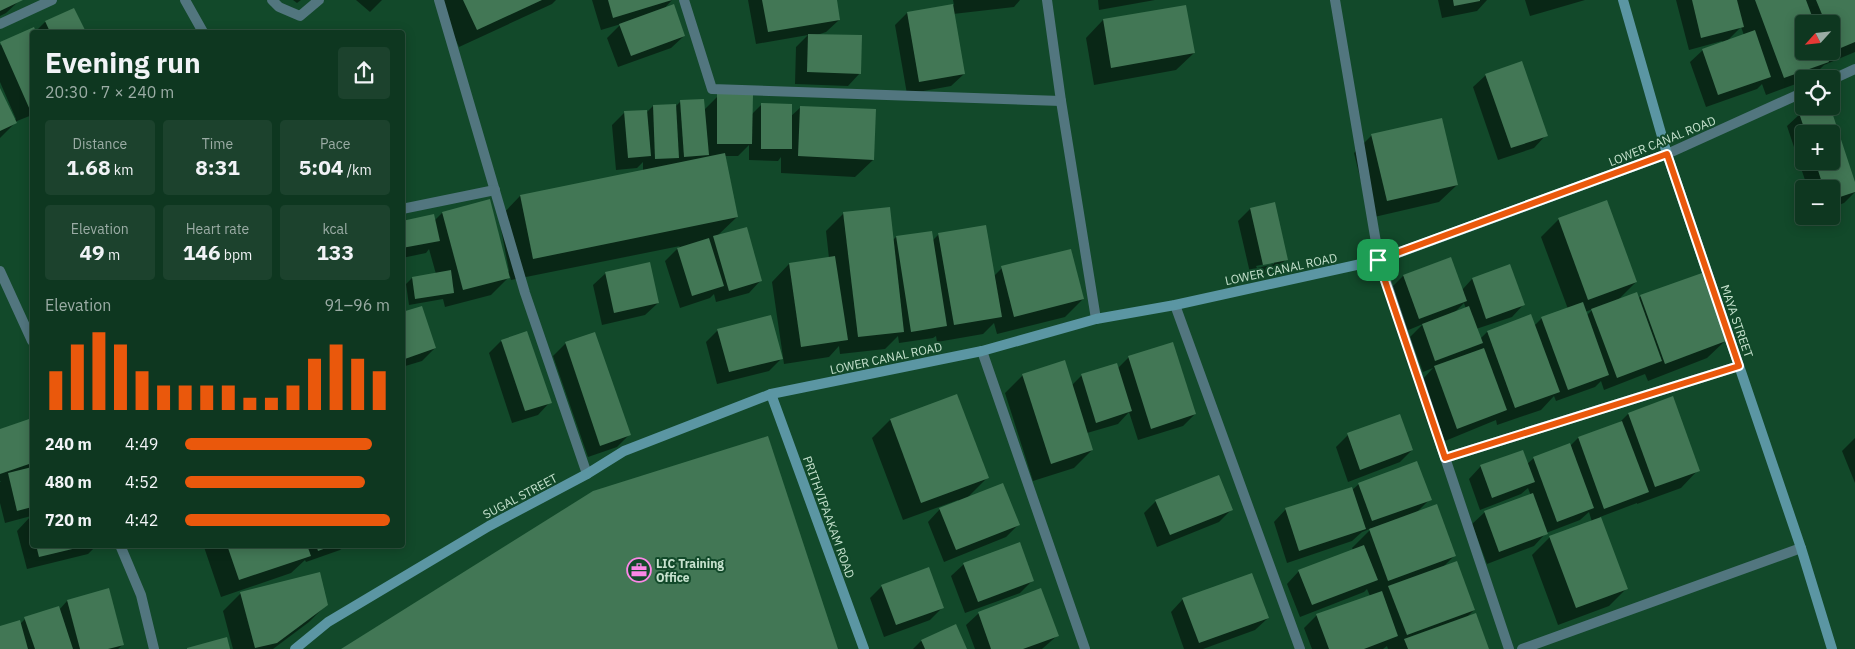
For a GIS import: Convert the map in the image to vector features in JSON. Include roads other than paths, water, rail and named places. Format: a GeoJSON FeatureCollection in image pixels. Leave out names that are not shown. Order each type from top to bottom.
{"type":"FeatureCollection","features":[{"type":"Feature","properties":{"kind":"street"},"geometry":{"type":"LineString","coordinates":[[0,24],[52,0]]}},
{"type":"Feature","properties":{"kind":"street"},"geometry":{"type":"LineString","coordinates":[[185,0],[202,30]]}},
{"type":"Feature","properties":{"kind":"street"},"geometry":{"type":"LineString","coordinates":[[272,0],[278,7],[300,16],[319,0]]}},
{"type":"Feature","properties":{"kind":"street"},"geometry":{"type":"LineString","coordinates":[[439,0],[525,293],[587,474]]}},
{"type":"Feature","properties":{"kind":"street"},"geometry":{"type":"LineString","coordinates":[[684,0],[712,89],[1061,101]]}},
{"type":"Feature","properties":{"kind":"street"},"geometry":{"type":"LineString","coordinates":[[1047,0],[1096,319]]}},
{"type":"Feature","properties":{"kind":"street"},"geometry":{"type":"LineString","coordinates":[[1335,0],[1378,260],[1509,649]]}},
{"type":"Feature","properties":{"kind":"street","name":"MAYA STREET"},"geometry":{"type":"LineString","coordinates":[[1623,0],[1667,154],[1801,548],[1832,649]]}},
{"type":"Feature","properties":{"kind":"street"},"geometry":{"type":"LineString","coordinates":[[1840,76],[1855,69]]}},
{"type":"Feature","properties":{"kind":"street","name":"LOWER CANAL ROAD"},"geometry":{"type":"LineString","coordinates":[[771,394],[982,351],[1096,319],[1175,305],[1378,260],[1667,154],[1795,96]]}},
{"type":"Feature","properties":{"kind":"street"},"geometry":{"type":"LineString","coordinates":[[405,208],[495,190]]}},
{"type":"Feature","properties":{"kind":"street"},"geometry":{"type":"LineString","coordinates":[[0,271],[30,338]]}},
{"type":"Feature","properties":{"kind":"street"},"geometry":{"type":"LineString","coordinates":[[1175,305],[1300,649]]}},
{"type":"Feature","properties":{"kind":"street"},"geometry":{"type":"LineString","coordinates":[[982,351],[1085,649]]}},
{"type":"Feature","properties":{"kind":"street"},"geometry":{"type":"LineString","coordinates":[[1445,458],[1739,366]]}},
{"type":"Feature","properties":{"kind":"street","name":"SUGAL STREET"},"geometry":{"type":"LineString","coordinates":[[295,649],[336,617],[489,526],[587,474],[624,451],[771,394]]}},
{"type":"Feature","properties":{"kind":"street","name":"PRITHVIPAAKAM ROAD"},"geometry":{"type":"LineString","coordinates":[[771,394],[864,649]]}},
{"type":"Feature","properties":{"kind":"street"},"geometry":{"type":"LineString","coordinates":[[121,548],[141,595],[154,649]]}},
{"type":"Feature","properties":{"kind":"street"},"geometry":{"type":"LineString","coordinates":[[1522,649],[1801,548]]}},
{"type":"Feature","properties":{"kind":"place","name":"LIC Training Office"},"geometry":{"type":"Point","coordinates":[639,570]}}]}
